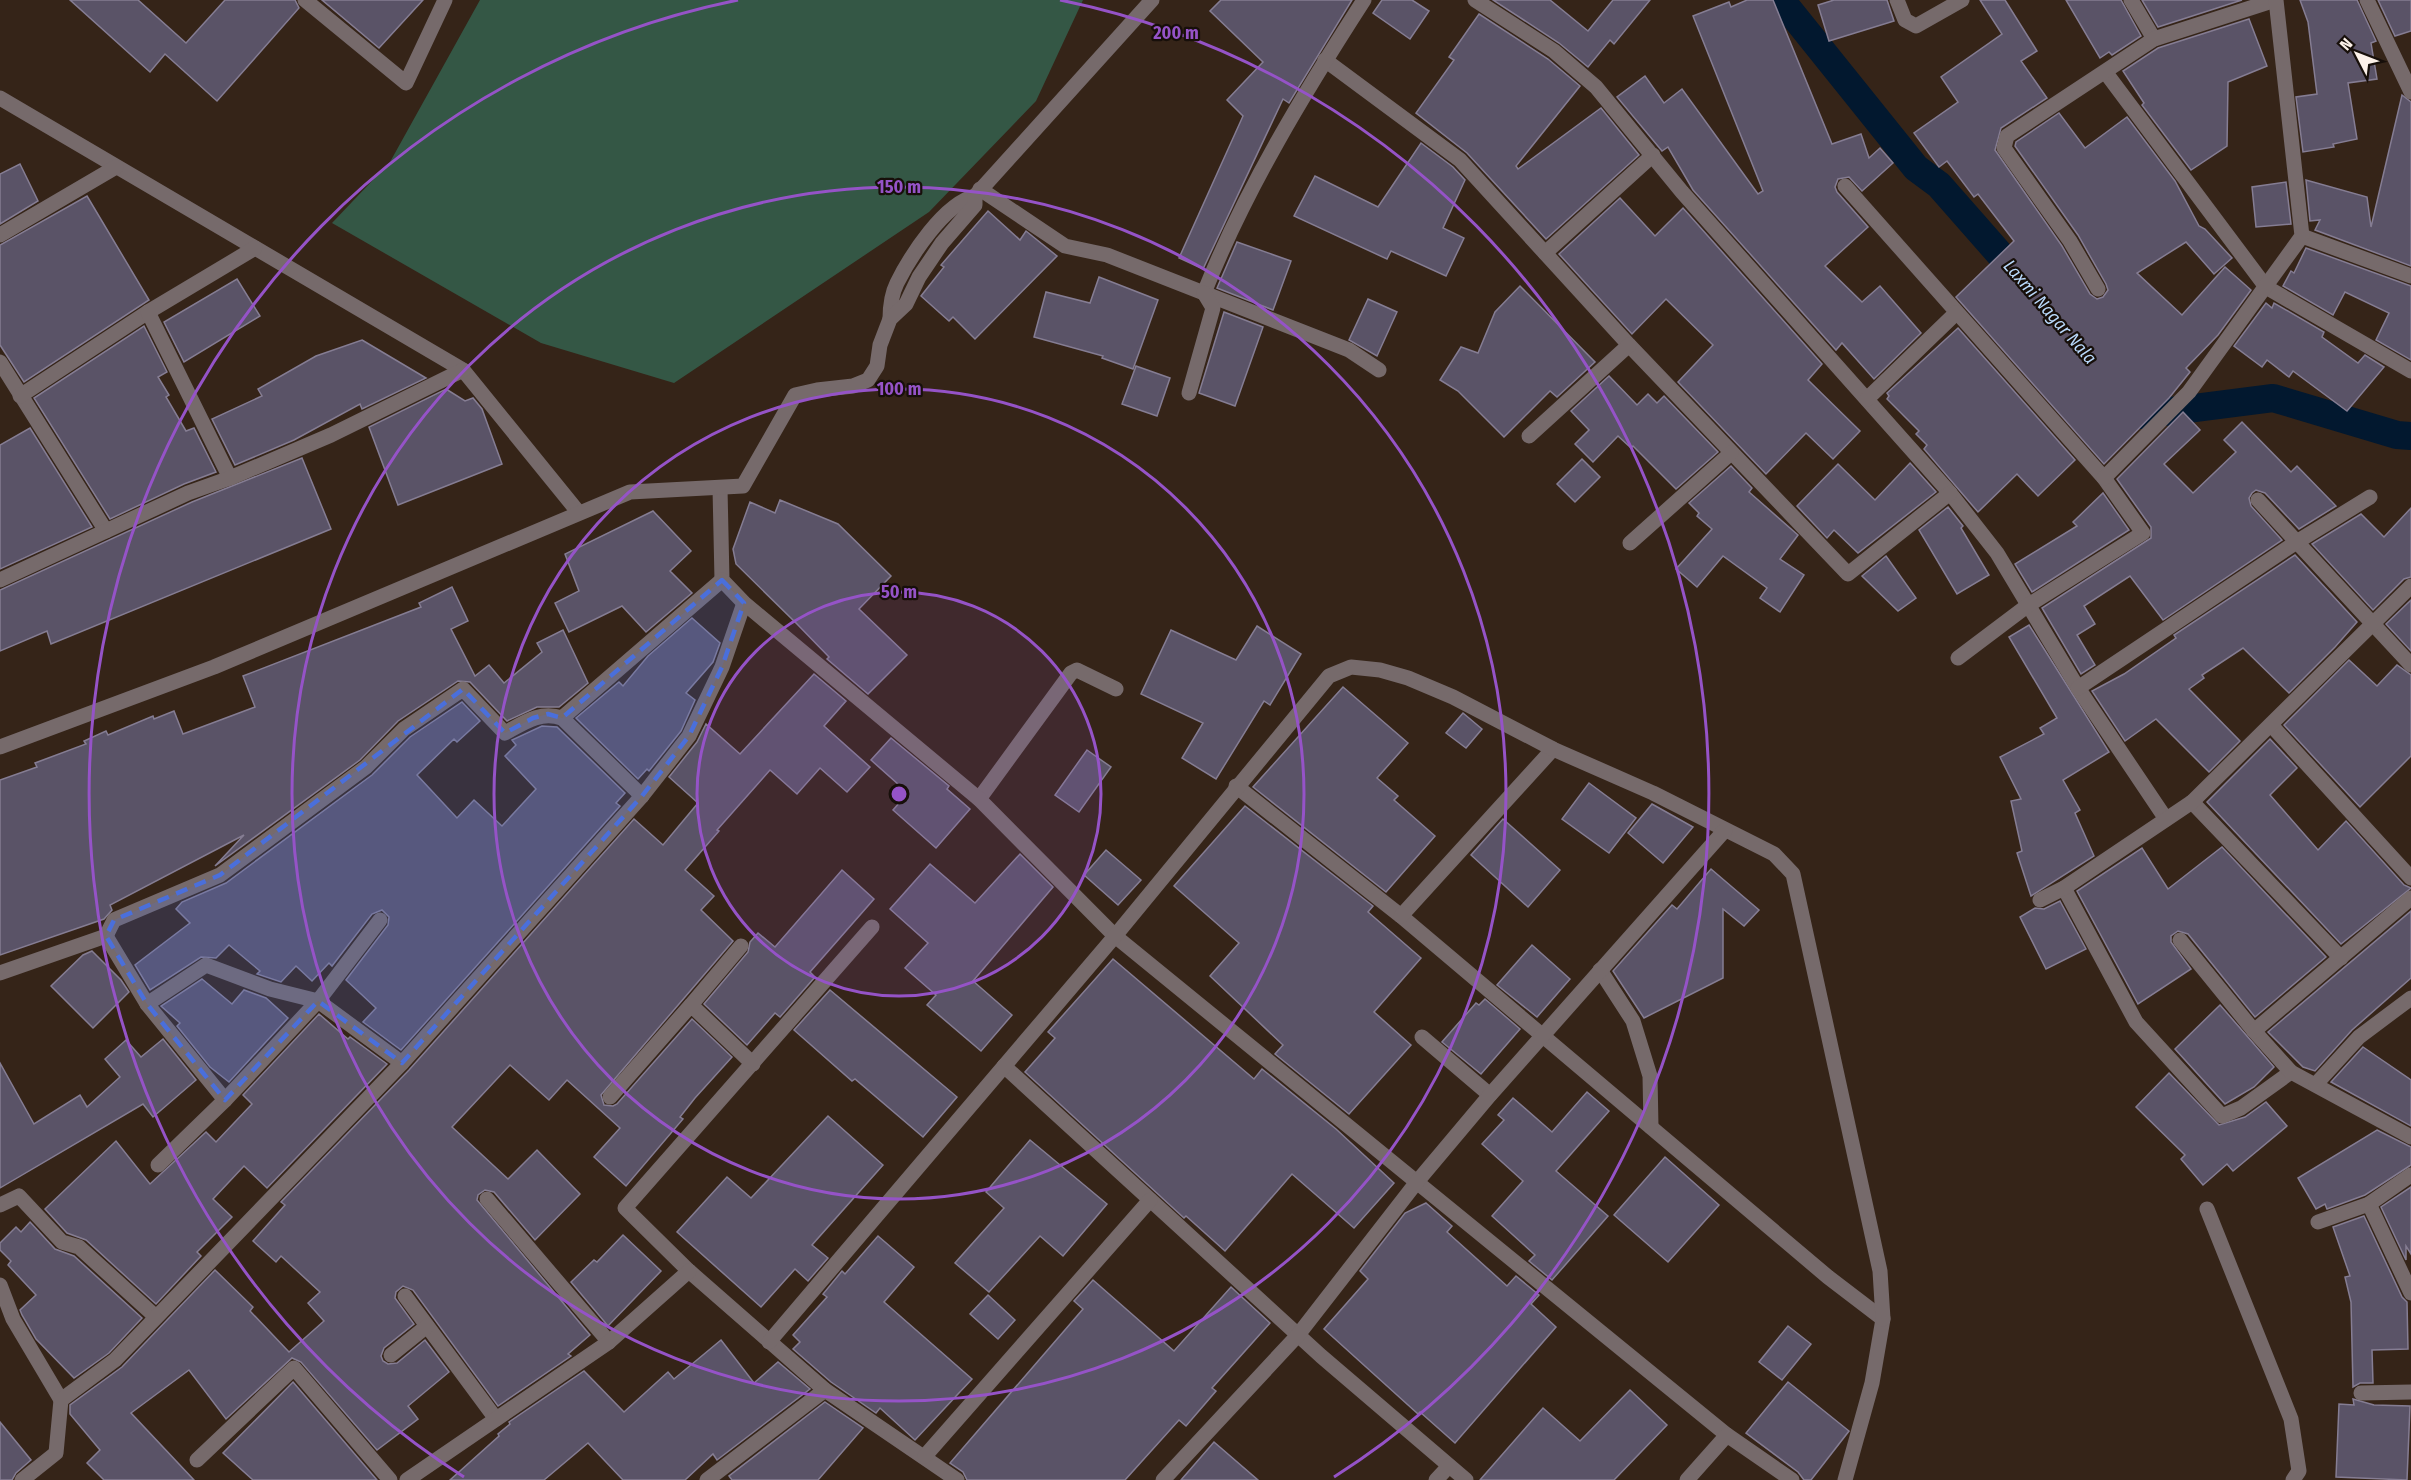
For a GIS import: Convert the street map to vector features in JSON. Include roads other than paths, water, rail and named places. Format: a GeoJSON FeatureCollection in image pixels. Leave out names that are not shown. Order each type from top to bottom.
{"type":"FeatureCollection","features":[{"type":"Feature","properties":{"kind":"street"},"geometry":{"type":"LineString","coordinates":[[305,0],[406,83],[445,0]]}},
{"type":"Feature","properties":{"kind":"street"},"geometry":{"type":"LineString","coordinates":[[0,747],[214,667],[630,492],[743,486],[795,395],[853,386],[868,380],[877,366],[880,345],[890,319],[906,304],[919,277],[942,243],[975,205],[978,192],[1152,0]]}},
{"type":"Feature","properties":{"kind":"street"},"geometry":{"type":"LineString","coordinates":[[1204,294],[1229,232],[1325,60],[1364,0]]}},
{"type":"Feature","properties":{"kind":"street"},"geometry":{"type":"LineString","coordinates":[[1475,0],[1554,51],[1596,87],[1682,192],[1950,493],[1997,552],[2027,606],[2078,688],[2166,819]]}},
{"type":"Feature","properties":{"kind":"street"},"geometry":{"type":"LineString","coordinates":[[1898,0],[1905,20],[1916,26],[1962,0]]}},
{"type":"Feature","properties":{"kind":"street"},"geometry":{"type":"LineString","coordinates":[[2131,0],[2154,39]]}},
{"type":"Feature","properties":{"kind":"street"},"geometry":{"type":"LineString","coordinates":[[2098,289],[2070,241],[2004,148],[2007,136],[2106,73],[2154,39],[2275,0],[2301,236],[2189,392],[2104,478]]}},
{"type":"Feature","properties":{"kind":"street"},"geometry":{"type":"LineString","coordinates":[[2367,0],[2411,92]]}},
{"type":"Feature","properties":{"kind":"street"},"geometry":{"type":"LineString","coordinates":[[1325,60],[1460,160],[1629,345],[1848,574],[1950,493]]}},
{"type":"Feature","properties":{"kind":"street"},"geometry":{"type":"LineString","coordinates":[[2106,73],[2266,287],[2411,371]]}},
{"type":"Feature","properties":{"kind":"street"},"geometry":{"type":"LineString","coordinates":[[0,98],[463,370],[579,513]]}},
{"type":"Feature","properties":{"kind":"street"},"geometry":{"type":"LineString","coordinates":[[1545,253],[1653,154]]}},
{"type":"Feature","properties":{"kind":"street"},"geometry":{"type":"LineString","coordinates":[[0,235],[116,167]]}},
{"type":"Feature","properties":{"kind":"street"},"geometry":{"type":"LineString","coordinates":[[1845,186],[2104,478],[2143,533],[2027,606],[1958,658]]}},
{"type":"Feature","properties":{"kind":"street"},"geometry":{"type":"LineString","coordinates":[[978,192],[1065,246],[1107,255],[1349,350],[1379,370]]}},
{"type":"Feature","properties":{"kind":"street"},"geometry":{"type":"LineString","coordinates":[[2301,236],[2411,276]]}},
{"type":"Feature","properties":{"kind":"street"},"geometry":{"type":"LineString","coordinates":[[20,396],[148,312],[255,248]]}},
{"type":"Feature","properties":{"kind":"street"},"geometry":{"type":"LineString","coordinates":[[1189,393],[1213,308],[1204,294]]}},
{"type":"Feature","properties":{"kind":"street"},"geometry":{"type":"LineString","coordinates":[[148,312],[230,478]]}},
{"type":"Feature","properties":{"kind":"street"},"geometry":{"type":"LineString","coordinates":[[1867,399],[1956,313]]}},
{"type":"Feature","properties":{"kind":"street"},"geometry":{"type":"LineString","coordinates":[[1529,436],[1629,345]]}},
{"type":"Feature","properties":{"kind":"street"},"geometry":{"type":"LineString","coordinates":[[0,362],[106,531]]}},
{"type":"Feature","properties":{"kind":"street"},"geometry":{"type":"LineString","coordinates":[[0,580],[188,493],[230,478],[331,435],[463,370]]}},
{"type":"Feature","properties":{"kind":"street"},"geometry":{"type":"LineString","coordinates":[[1630,543],[1731,453]]}},
{"type":"Feature","properties":{"kind":"street"},"geometry":{"type":"LineString","coordinates":[[720,488],[722,580],[744,603],[979,800],[1115,936],[1726,1435],[1792,1480]]}},
{"type":"Feature","properties":{"kind":"street"},"geometry":{"type":"LineString","coordinates":[[2078,688],[2295,543],[2370,497]]}},
{"type":"Feature","properties":{"kind":"street"},"geometry":{"type":"LineString","coordinates":[[2258,500],[2295,543],[2411,665]]}},
{"type":"Feature","properties":{"kind":"street"},"geometry":{"type":"LineString","coordinates":[[562,718],[722,580]]}},
{"type":"Feature","properties":{"kind":"street"},"geometry":{"type":"LineString","coordinates":[[2040,900],[2064,888],[2192,801],[2272,726],[2411,586]]}},
{"type":"Feature","properties":{"kind":"street"},"geometry":{"type":"LineString","coordinates":[[61,1400],[115,1360],[402,1063],[642,796],[689,736],[722,667],[744,603]]}},
{"type":"Feature","properties":{"kind":"street"},"geometry":{"type":"LineString","coordinates":[[769,1342],[1115,936],[1236,786],[1329,676],[1351,667],[1380,670],[1408,678],[1453,697],[1553,749],[1653,793],[1774,854],[1793,874],[1880,1271],[1883,1318],[1872,1383],[1845,1480]]}},
{"type":"Feature","properties":{"kind":"street"},"geometry":{"type":"LineString","coordinates":[[979,800],[1071,673],[1077,670],[1085,673],[1116,690]]}},
{"type":"Feature","properties":{"kind":"street"},"geometry":{"type":"LineString","coordinates":[[0,973],[106,936],[114,920],[220,875],[366,767],[405,729],[463,689],[505,733],[533,718],[548,714],[562,718],[642,796]]}},
{"type":"Feature","properties":{"kind":"street"},"geometry":{"type":"LineString","coordinates":[[2272,726],[2411,878]]}},
{"type":"Feature","properties":{"kind":"street"},"geometry":{"type":"LineString","coordinates":[[1401,916],[1553,749]]}},
{"type":"Feature","properties":{"kind":"street"},"geometry":{"type":"LineString","coordinates":[[1236,786],[1401,916],[1828,1277],[1883,1318]]}},
{"type":"Feature","properties":{"kind":"street"},"geometry":{"type":"LineString","coordinates":[[2192,801],[2341,958]]}},
{"type":"Feature","properties":{"kind":"street"},"geometry":{"type":"LineString","coordinates":[[1163,1480],[1298,1335],[1416,1183],[1490,1095],[1725,830]]}},
{"type":"Feature","properties":{"kind":"street"},"geometry":{"type":"LineString","coordinates":[[2064,888],[2136,1022],[2222,1116],[2241,1108],[2291,1072]]}},
{"type":"Feature","properties":{"kind":"street"},"geometry":{"type":"LineString","coordinates":[[2254,1031],[2411,898]]}},
{"type":"Feature","properties":{"kind":"street"},"geometry":{"type":"LineString","coordinates":[[158,1165],[225,1100],[318,1001],[380,920]]}},
{"type":"Feature","properties":{"kind":"street"},"geometry":{"type":"LineString","coordinates":[[872,927],[625,1208],[689,1271],[825,1390],[925,1456],[957,1480]]}},
{"type":"Feature","properties":{"kind":"street"},"geometry":{"type":"LineString","coordinates":[[106,936],[147,1004],[225,1100]]}},
{"type":"Feature","properties":{"kind":"street"},"geometry":{"type":"LineString","coordinates":[[2180,940],[2254,1031],[2291,1072],[2411,1137]]}},
{"type":"Feature","properties":{"kind":"street"},"geometry":{"type":"LineString","coordinates":[[610,1097],[741,946]]}},
{"type":"Feature","properties":{"kind":"street"},"geometry":{"type":"LineString","coordinates":[[147,1004],[206,965],[270,989],[318,1001],[402,1063]]}},
{"type":"Feature","properties":{"kind":"street"},"geometry":{"type":"LineString","coordinates":[[1600,970],[1633,1021],[1650,1076],[1651,1127]]}},
{"type":"Feature","properties":{"kind":"street"},"geometry":{"type":"LineString","coordinates":[[2316,1084],[2359,1037],[2411,998]]}},
{"type":"Feature","properties":{"kind":"street"},"geometry":{"type":"LineString","coordinates":[[691,1005],[753,1064]]}},
{"type":"Feature","properties":{"kind":"street"},"geometry":{"type":"LineString","coordinates":[[1422,1037],[1490,1095]]}},
{"type":"Feature","properties":{"kind":"street"},"geometry":{"type":"LineString","coordinates":[[1004,1066],[1298,1335],[1466,1480]]}},
{"type":"Feature","properties":{"kind":"street"},"geometry":{"type":"LineString","coordinates":[[2318,1222],[2369,1204],[2411,1176]]}},
{"type":"Feature","properties":{"kind":"street"},"geometry":{"type":"LineString","coordinates":[[0,1205],[19,1196],[62,1242],[79,1247],[156,1317]]}},
{"type":"Feature","properties":{"kind":"street"},"geometry":{"type":"LineString","coordinates":[[487,1199],[609,1342]]}},
{"type":"Feature","properties":{"kind":"street"},"geometry":{"type":"LineString","coordinates":[[925,1456],[1150,1200]]}},
{"type":"Feature","properties":{"kind":"street"},"geometry":{"type":"LineString","coordinates":[[2369,1204],[2411,1293]]}},
{"type":"Feature","properties":{"kind":"street"},"geometry":{"type":"LineString","coordinates":[[2207,1209],[2291,1419],[2299,1471],[2293,1480]]}},
{"type":"Feature","properties":{"kind":"street"},"geometry":{"type":"LineString","coordinates":[[407,1480],[609,1342],[689,1271]]}},
{"type":"Feature","properties":{"kind":"street"},"geometry":{"type":"LineString","coordinates":[[0,1285],[13,1319],[61,1400],[56,1453],[22,1480]]}},
{"type":"Feature","properties":{"kind":"street"},"geometry":{"type":"LineString","coordinates":[[405,1296],[496,1419]]}},
{"type":"Feature","properties":{"kind":"street"},"geometry":{"type":"LineString","coordinates":[[391,1355],[428,1326]]}},
{"type":"Feature","properties":{"kind":"street"},"geometry":{"type":"LineString","coordinates":[[197,1460],[294,1368],[390,1480]]}},
{"type":"Feature","properties":{"kind":"street"},"geometry":{"type":"LineString","coordinates":[[707,1480],[825,1390]]}},
{"type":"Feature","properties":{"kind":"street"},"geometry":{"type":"LineString","coordinates":[[2361,1393],[2411,1392]]}},
{"type":"Feature","properties":{"kind":"street"},"geometry":{"type":"LineString","coordinates":[[1687,1480],[1726,1435]]}},
{"type":"Feature","properties":{"kind":"street"},"geometry":{"type":"LineString","coordinates":[[1436,1480],[1449,1466]]}},
{"type":"Feature","properties":{"kind":"waterway","name":"Laxmi Nagar Nala"},"geometry":{"type":"LineString","coordinates":[[1781,0],[1916,168],[1939,185],[2026,284]]}},
{"type":"Feature","properties":{"kind":"waterway","name":"Laxmi Nagar Nala"},"geometry":{"type":"LineString","coordinates":[[2125,398],[2140,415],[2273,398],[2397,435],[2411,436]]}}]}
